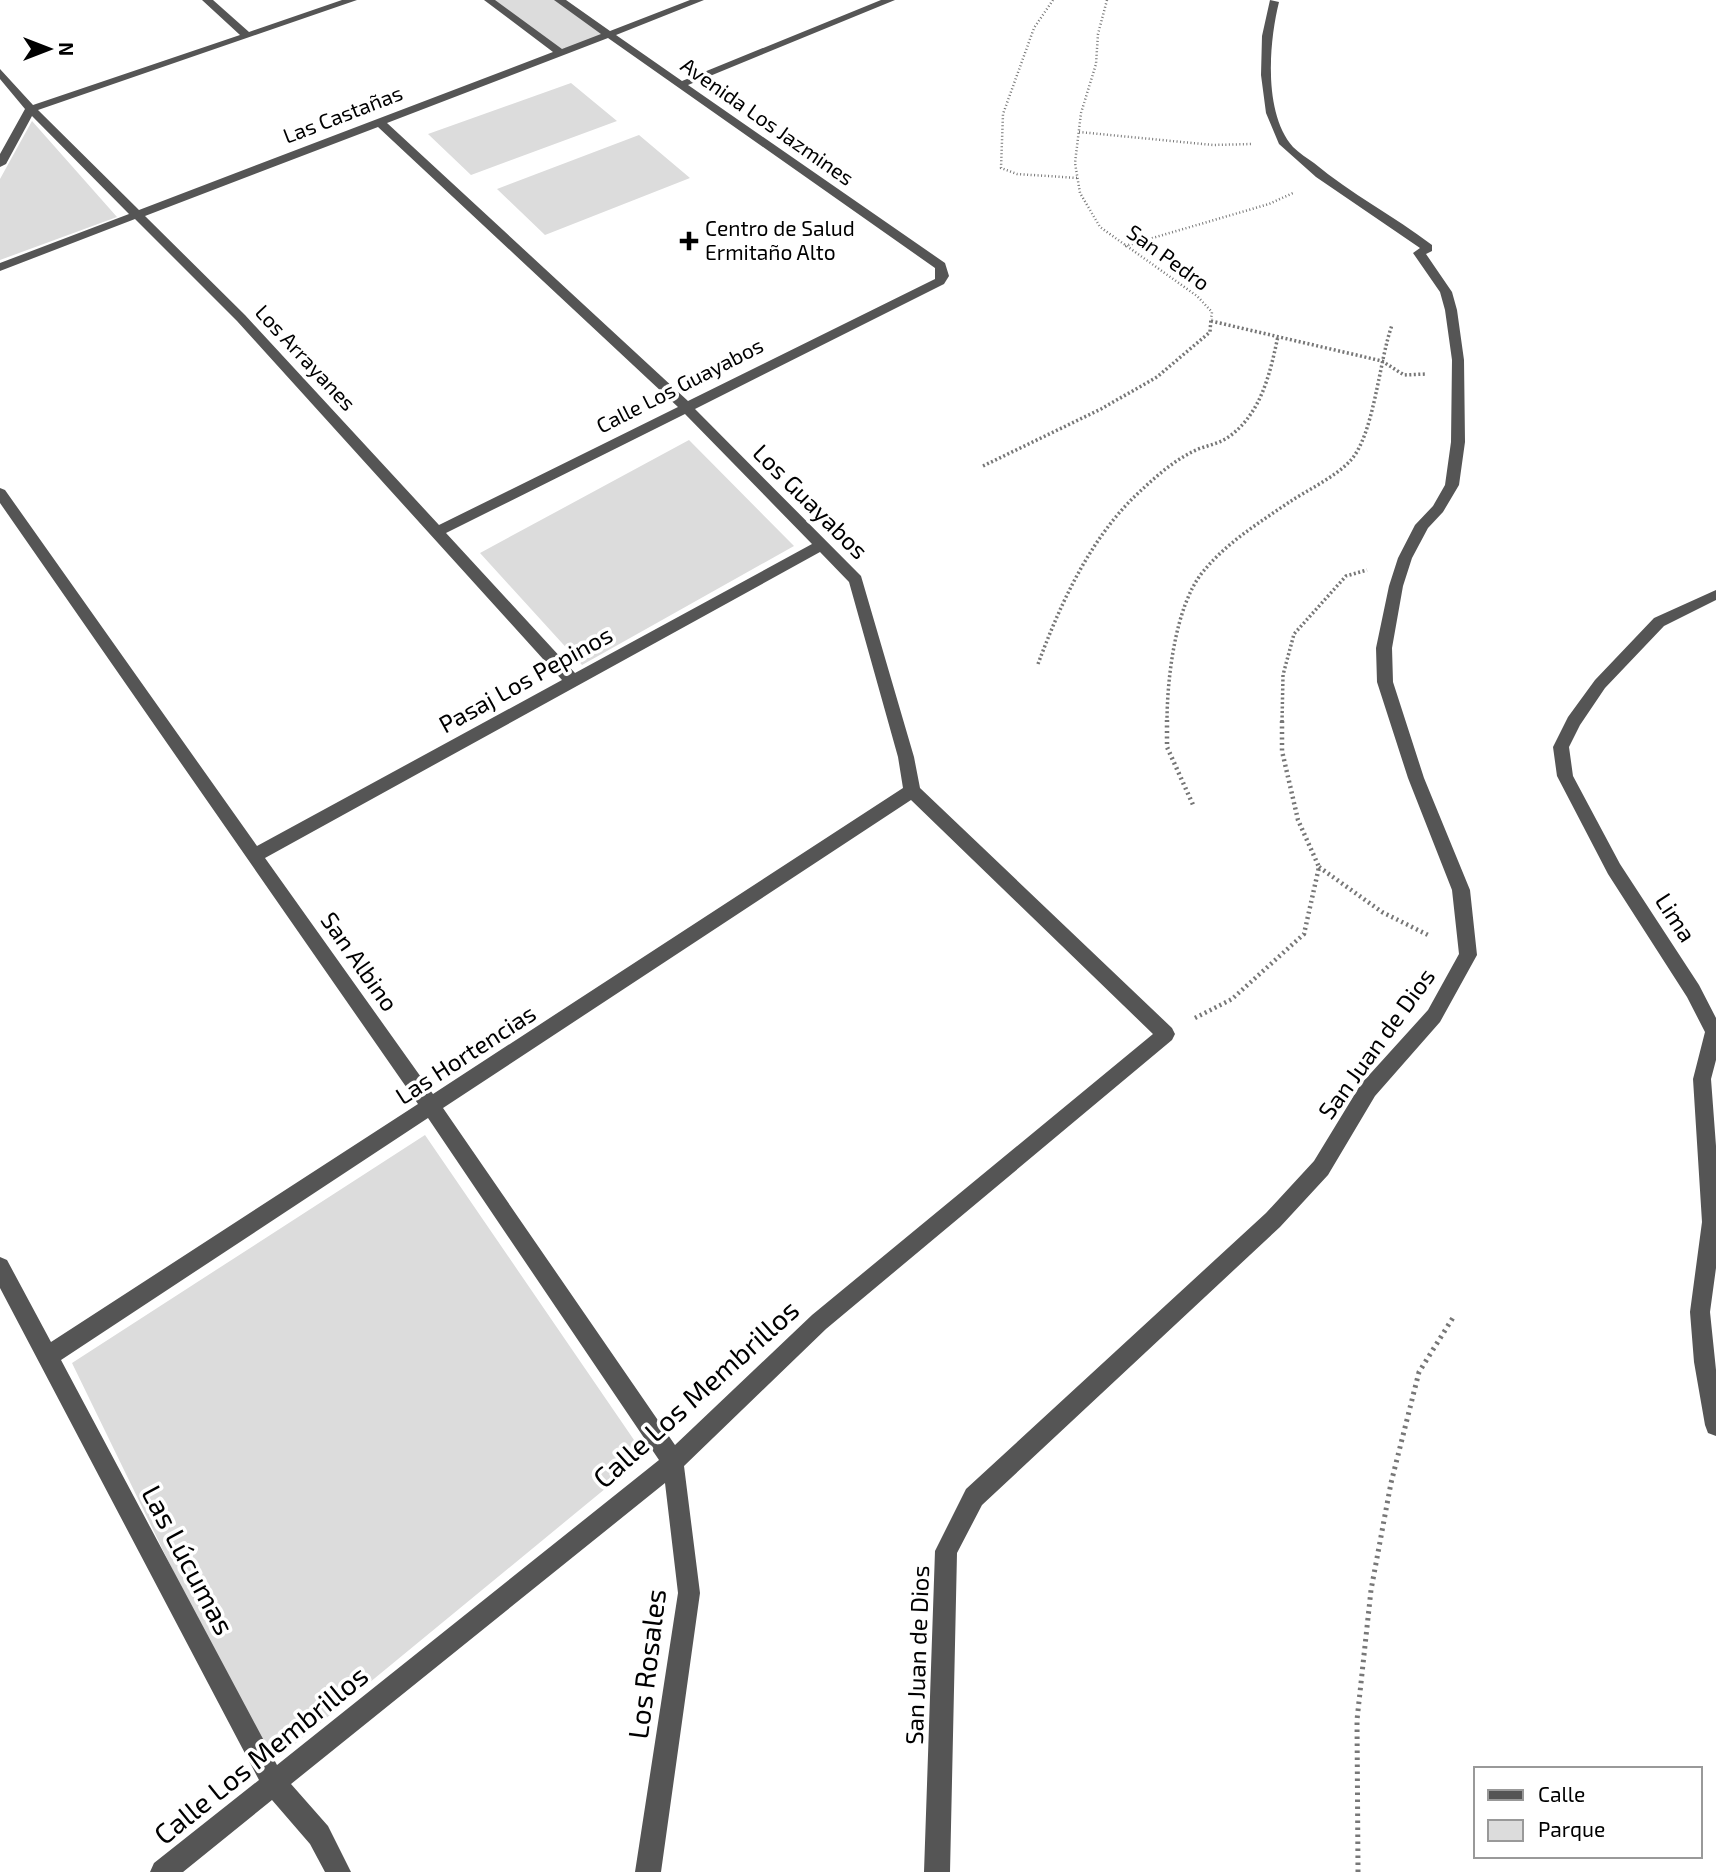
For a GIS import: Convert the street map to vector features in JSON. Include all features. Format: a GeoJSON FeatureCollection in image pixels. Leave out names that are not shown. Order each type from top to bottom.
{"type":"FeatureCollection","features":[{"type":"Feature","properties":{"kind":"street"},"geometry":{"type":"LineString","coordinates":[[207,0],[247,35]]}},
{"type":"Feature","properties":{"kind":"street"},"geometry":{"type":"LineString","coordinates":[[0,164],[31,109],[352,0]]}},
{"type":"Feature","properties":{"kind":"street"},"geometry":{"type":"LineString","coordinates":[[489,0],[560,52]]}},
{"type":"Feature","properties":{"kind":"street","name":"Avenida Los Jazmines"},"geometry":{"type":"LineString","coordinates":[[559,0],[941,266],[943,276],[940,281]]}},
{"type":"Feature","properties":{"kind":"street","name":"Las Castañas"},"geometry":{"type":"LineString","coordinates":[[0,267],[699,0]]}},
{"type":"Feature","properties":{"kind":"street"},"geometry":{"type":"LineString","coordinates":[[680,85],[890,0]]}},
{"type":"Feature","properties":{"kind":"street","name":"San Juan de Dios"},"geometry":{"type":"LineString","coordinates":[[937,1872],[946,1551],[974,1497],[1273,1220],[1305,1186],[1321,1168],[1368,1090],[1434,1016],[1468,955],[1461,890],[1416,778],[1385,682],[1384,648],[1405,558],[1422,525],[1438,509],[1452,485],[1459,429],[1456,336],[1446,292],[1419,253],[1428,248],[1405,229],[1324,180],[1285,144],[1272,110],[1265,60],[1273,2]]}},
{"type":"Feature","properties":{"kind":"street","name":"Los Arrayanes"},"geometry":{"type":"LineString","coordinates":[[0,72],[31,109],[241,318],[439,531],[572,680]]}},
{"type":"Feature","properties":{"kind":"street","name":"Los Guayabos"},"geometry":{"type":"LineString","coordinates":[[379,122],[685,406],[856,580],[906,757],[912,791]]}},
{"type":"Feature","properties":{"kind":"street","name":"Calle Los Guayabos"},"geometry":{"type":"LineString","coordinates":[[439,531],[940,281]]}},
{"type":"Feature","properties":{"kind":"street","name":"San Albino"},"geometry":{"type":"LineString","coordinates":[[0,493],[431,1107],[673,1462]]}},
{"type":"Feature","properties":{"kind":"street","name":"Pasaj Los Pepinos"},"geometry":{"type":"LineString","coordinates":[[255,855],[820,546]]}},
{"type":"Feature","properties":{"kind":"street","name":"Lima"},"geometry":{"type":"LineString","coordinates":[[1714,595],[1659,622],[1600,684],[1574,722],[1561,747],[1566,776],[1614,869],[1693,991],[1714,1032],[1702,1079],[1703,1124],[1710,1170],[1712,1222],[1700,1312],[1704,1362],[1716,1425]]}},
{"type":"Feature","properties":{"kind":"street"},"geometry":{"type":"LineString","coordinates":[[912,791],[1166,1034]]}},
{"type":"Feature","properties":{"kind":"street","name":"Las Hortencias"},"geometry":{"type":"LineString","coordinates":[[46,1357],[912,791]]}},
{"type":"Feature","properties":{"kind":"street","name":"Calle Los Membrillos"},"geometry":{"type":"LineString","coordinates":[[163,1872],[673,1462],[819,1322],[1166,1034]]}},
{"type":"Feature","properties":{"kind":"street","name":"Las Lúcumas"},"geometry":{"type":"LineString","coordinates":[[0,1267],[273,1782],[319,1835],[338,1872]]}},
{"type":"Feature","properties":{"kind":"street","name":"Los Rosales"},"geometry":{"type":"LineString","coordinates":[[648,1872],[689,1593],[673,1462]]}},
{"type":"Feature","properties":{"kind":"path"},"geometry":{"type":"LineString","coordinates":[[1053,0],[1034,28],[1003,114],[1001,168],[1017,174],[1078,178]]}},
{"type":"Feature","properties":{"kind":"path","name":"San Pedro"},"geometry":{"type":"LineString","coordinates":[[983,466],[1157,377],[1210,332],[1212,312],[1197,296],[1146,257],[1124,247],[1100,227],[1080,193],[1075,163],[1079,132],[1096,64],[1098,34],[1107,0]]}},
{"type":"Feature","properties":{"kind":"path"},"geometry":{"type":"LineString","coordinates":[[1079,132],[1213,145],[1285,144]]}},
{"type":"Feature","properties":{"kind":"path"},"geometry":{"type":"LineString","coordinates":[[1124,247],[1269,204],[1324,180]]}},
{"type":"Feature","properties":{"kind":"path"},"geometry":{"type":"LineString","coordinates":[[1211,321],[1382,361],[1404,374],[1458,372]]}},
{"type":"Feature","properties":{"kind":"path"},"geometry":{"type":"LineString","coordinates":[[1194,807],[1167,747],[1169,684],[1183,614],[1200,575],[1234,540],[1350,461],[1365,435],[1392,325]]}},
{"type":"Feature","properties":{"kind":"path"},"geometry":{"type":"LineString","coordinates":[[1038,664],[1051,626],[1097,543],[1126,506],[1191,452],[1226,439],[1245,420],[1262,396],[1271,372],[1278,336]]}},
{"type":"Feature","properties":{"kind":"path"},"geometry":{"type":"LineString","coordinates":[[1405,558],[1346,576],[1294,634],[1283,675],[1282,751],[1298,820],[1319,867],[1382,912],[1468,955]]}},
{"type":"Feature","properties":{"kind":"path"},"geometry":{"type":"LineString","coordinates":[[1166,1034],[1232,999],[1304,934],[1319,867]]}},
{"type":"Feature","properties":{"kind":"path"},"geometry":{"type":"LineString","coordinates":[[1358,1872],[1357,1720],[1371,1590],[1391,1483],[1419,1372],[1454,1316]]}},
{"type":"Feature","properties":{"kind":"green space"},"geometry":{"type":"Polygon","coordinates":[[[489,0],[559,0],[607,34],[560,52],[489,0]]]}},
{"type":"Feature","properties":{"kind":"green space"},"geometry":{"type":"Polygon","coordinates":[[[571,83],[617,121],[471,175],[428,134],[571,83]]]}},
{"type":"Feature","properties":{"kind":"green space"},"geometry":{"type":"Polygon","coordinates":[[[32,121],[117,217],[0,260],[0,179],[32,121]]]}},
{"type":"Feature","properties":{"kind":"green space"},"geometry":{"type":"Polygon","coordinates":[[[639,135],[690,178],[545,235],[497,189],[639,135]]]}},
{"type":"Feature","properties":{"kind":"green space"},"geometry":{"type":"Polygon","coordinates":[[[689,440],[794,546],[582,665],[480,553],[689,440]]]}},
{"type":"Feature","properties":{"kind":"green space"},"geometry":{"type":"Polygon","coordinates":[[[425,1135],[645,1456],[268,1766],[72,1363],[425,1135]]]}},
{"type":"Feature","properties":{"kind":"place","name":"Centro de Salud Ermitaño Alto"},"geometry":{"type":"Point","coordinates":[689,241]}}]}
